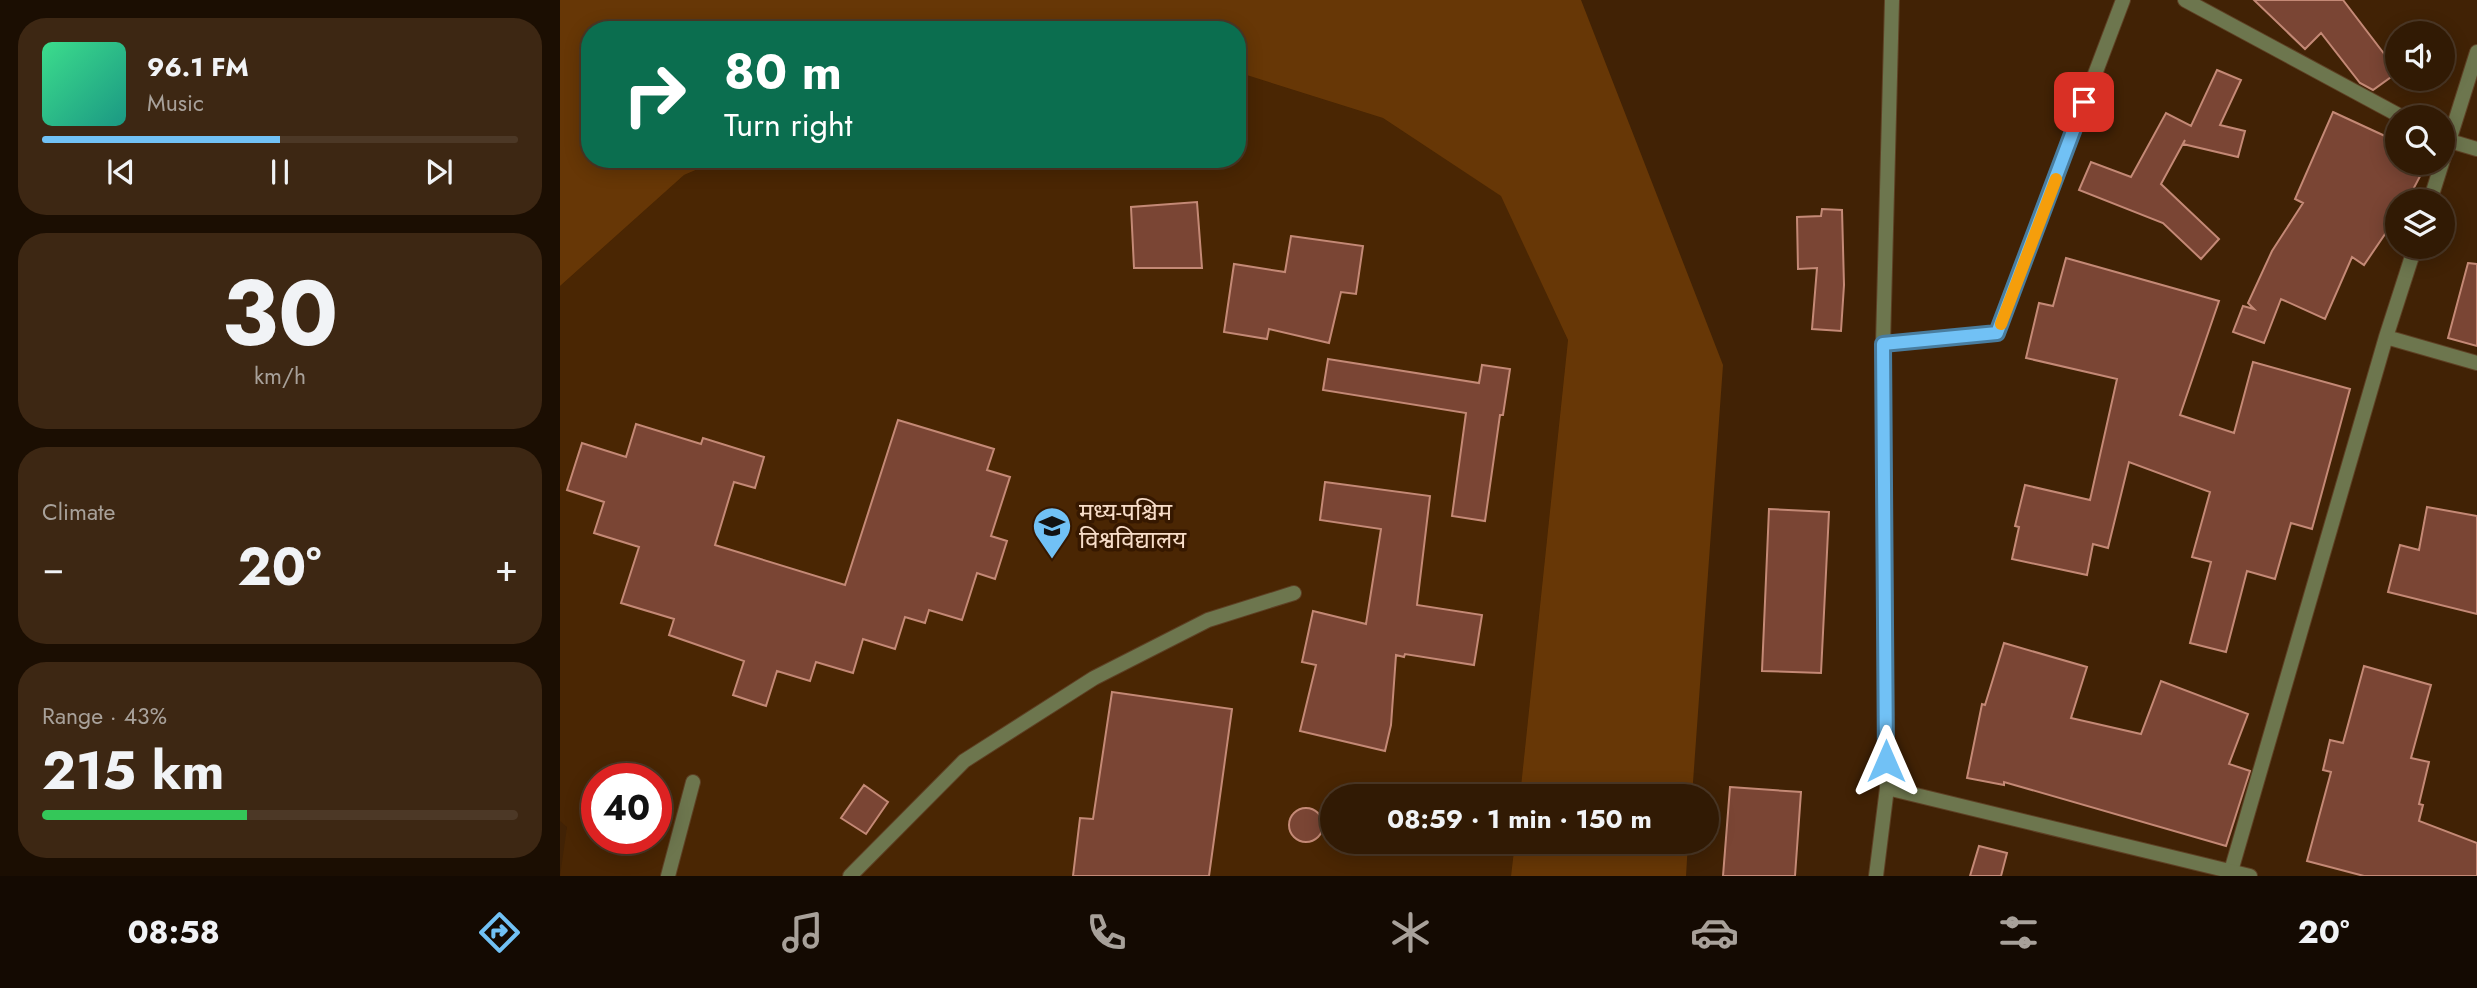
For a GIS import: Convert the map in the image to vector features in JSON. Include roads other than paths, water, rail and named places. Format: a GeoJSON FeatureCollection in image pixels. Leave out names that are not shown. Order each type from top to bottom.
{"type":"FeatureCollection","features":[{"type":"Feature","properties":{"kind":"street"},"geometry":{"type":"LineString","coordinates":[[1876,876],[1887,788],[1883,344],[1892,0]]}},
{"type":"Feature","properties":{"kind":"street"},"geometry":{"type":"LineString","coordinates":[[1883,344],[1997,333],[2123,0]]}},
{"type":"Feature","properties":{"kind":"street"},"geometry":{"type":"LineString","coordinates":[[2192,2],[2385,108]]}},
{"type":"Feature","properties":{"kind":"street"},"geometry":{"type":"LineString","coordinates":[[2455,114],[2477,52]]}},
{"type":"Feature","properties":{"kind":"street"},"geometry":{"type":"LineString","coordinates":[[2455,143],[2477,149]]}},
{"type":"Feature","properties":{"kind":"street"},"geometry":{"type":"LineString","coordinates":[[2231,871],[2411,259]]}},
{"type":"Feature","properties":{"kind":"street"},"geometry":{"type":"LineString","coordinates":[[2386,337],[2477,363]]}},
{"type":"Feature","properties":{"kind":"street"},"geometry":{"type":"LineString","coordinates":[[850,876],[964,761],[1018,726],[1094,678],[1208,620],[1293,593]]}},
{"type":"Feature","properties":{"kind":"street"},"geometry":{"type":"LineString","coordinates":[[668,876],[693,782]]}},
{"type":"Feature","properties":{"kind":"street"},"geometry":{"type":"LineString","coordinates":[[1887,788],[2250,876]]}},
{"type":"Feature","properties":{"kind":"place","name":"मध्य-पश्चिम विश्वविद्यालय"},"geometry":{"type":"Point","coordinates":[1052,560]}}]}
